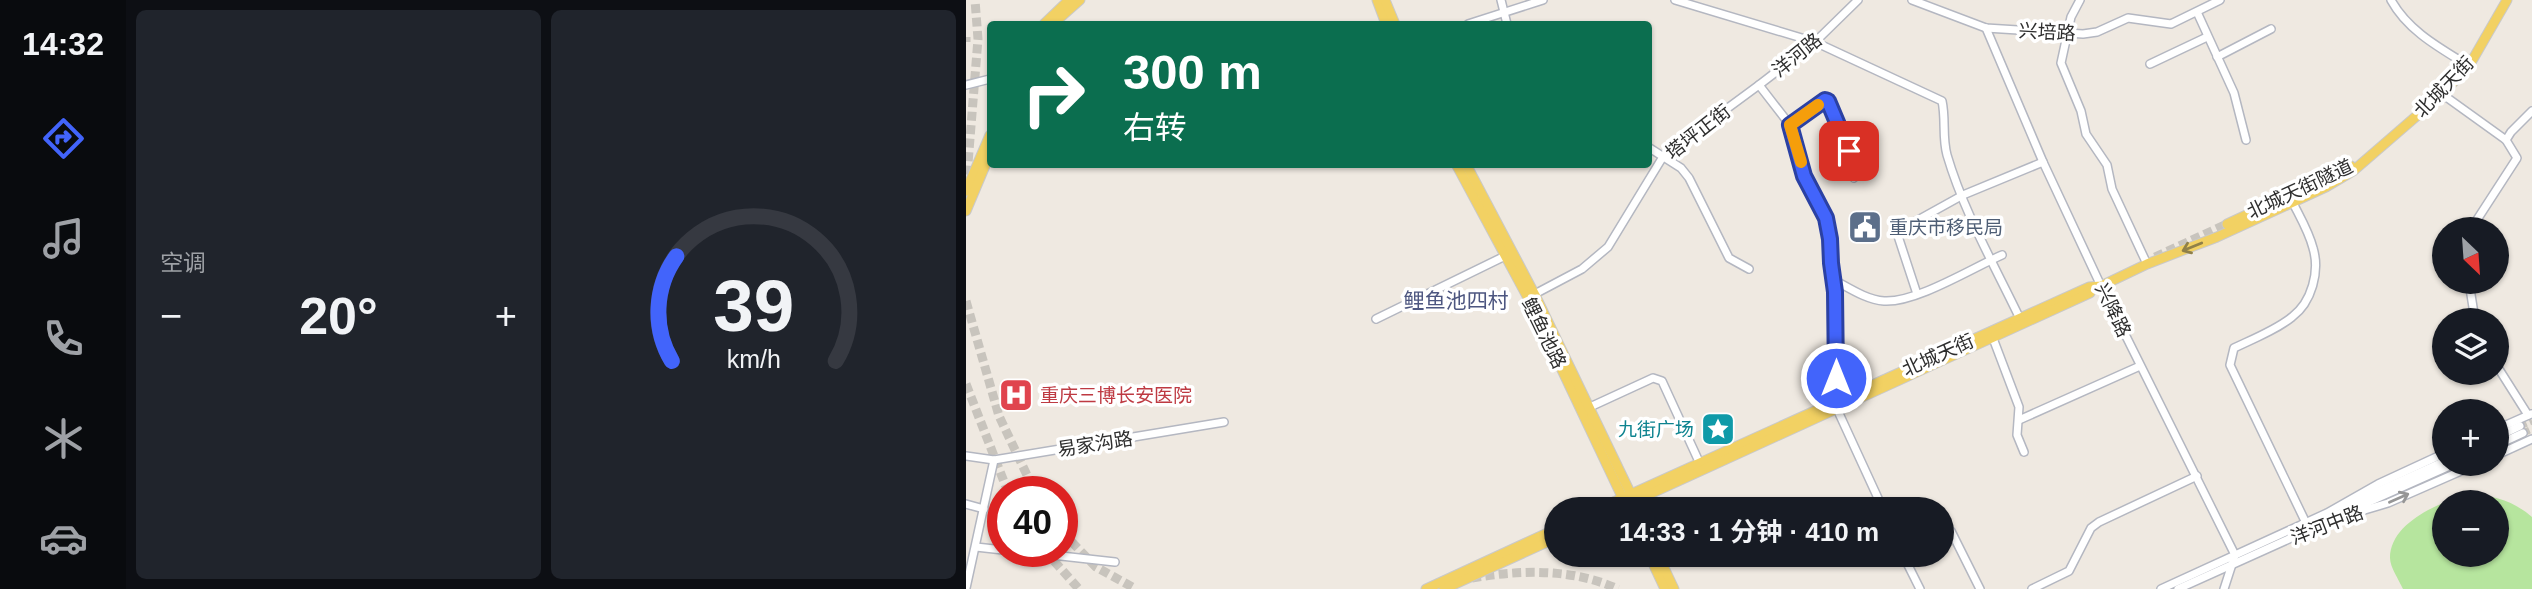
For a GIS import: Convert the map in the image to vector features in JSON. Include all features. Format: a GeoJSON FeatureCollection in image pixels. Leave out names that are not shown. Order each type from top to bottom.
{"type":"FeatureCollection","features":[{"type":"Feature","properties":{"kind":"main road"},"geometry":{"type":"LineString","coordinates":[[1047,21],[1069,0]]}},
{"type":"Feature","properties":{"kind":"main road"},"geometry":{"type":"LineString","coordinates":[[1056,21],[1080,0]]}},
{"type":"Feature","properties":{"kind":"main road"},"geometry":{"type":"LineString","coordinates":[[1377,0],[1385,21]]}},
{"type":"Feature","properties":{"kind":"main road"},"geometry":{"type":"LineString","coordinates":[[1385,0],[1394,21]]}},
{"type":"Feature","properties":{"kind":"main road","name":"北城天街"},"geometry":{"type":"LineString","coordinates":[[1641,497],[1701,466],[1992,335],[2089,287],[2101,286],[2293,203],[2341,179],[2374,154],[2442,94],[2469,66],[2507,0]]}},
{"type":"Feature","properties":{"kind":"main road"},"geometry":{"type":"LineString","coordinates":[[966,191],[987,142]]}},
{"type":"Feature","properties":{"kind":"main road","name":"北城天街隧道"},"geometry":{"type":"LineString","coordinates":[[2227,224],[2325,180],[2374,154]]}},
{"type":"Feature","properties":{"kind":"main road"},"geometry":{"type":"LineString","coordinates":[[966,211],[987,161]]}},
{"type":"Feature","properties":{"kind":"main road","name":"鲤鱼池路"},"geometry":{"type":"LineString","coordinates":[[1458,168],[1505,256],[1532,296],[1625,497]]}},
{"type":"Feature","properties":{"kind":"main road","name":"鲤鱼池路"},"geometry":{"type":"LineString","coordinates":[[1468,168],[1590,407],[1625,497]]}},
{"type":"Feature","properties":{"kind":"main road"},"geometry":{"type":"LineString","coordinates":[[1426,589],[1544,535]]}},
{"type":"Feature","properties":{"kind":"main road"},"geometry":{"type":"LineString","coordinates":[[1444,589],[1544,543]]}},
{"type":"Feature","properties":{"kind":"main road"},"geometry":{"type":"LineString","coordinates":[[1655,567],[1665,589]]}},
{"type":"Feature","properties":{"kind":"main road"},"geometry":{"type":"LineString","coordinates":[[1664,567],[1674,589]]}},
{"type":"Feature","properties":{"kind":"street"},"geometry":{"type":"LineString","coordinates":[[1501,0],[1506,21]]}},
{"type":"Feature","properties":{"kind":"street"},"geometry":{"type":"LineString","coordinates":[[1478,21],[1542,0]]}},
{"type":"Feature","properties":{"kind":"street"},"geometry":{"type":"LineString","coordinates":[[1675,0],[1815,41],[1941,101],[1945,116],[1947,153],[1991,260],[2021,321]]}},
{"type":"Feature","properties":{"kind":"street","name":"洋河路"},"geometry":{"type":"LineString","coordinates":[[1858,0],[1815,41],[1759,85],[1790,125],[1804,176],[1826,218],[1834,280],[1837,405],[1878,497]]}},
{"type":"Feature","properties":{"kind":"street","name":"兴培路"},"geometry":{"type":"LineString","coordinates":[[1912,0],[1986,28],[2066,34],[2097,32],[2128,18],[2171,23],[2220,0]]}},
{"type":"Feature","properties":{"kind":"street"},"geometry":{"type":"LineString","coordinates":[[2080,0],[2066,34],[2062,68],[2081,111],[2086,134],[2107,165],[2112,189],[2147,264]]}},
{"type":"Feature","properties":{"kind":"street"},"geometry":{"type":"LineString","coordinates":[[2391,0],[2399,14],[2423,37],[2469,66]]}},
{"type":"Feature","properties":{"kind":"street"},"geometry":{"type":"LineString","coordinates":[[2197,12],[2234,93],[2246,140]]}},
{"type":"Feature","properties":{"kind":"street","name":"兴降路"},"geometry":{"type":"LineString","coordinates":[[1986,28],[2043,162],[2101,286],[2235,555]]}},
{"type":"Feature","properties":{"kind":"street"},"geometry":{"type":"LineString","coordinates":[[2217,57],[2271,29]]}},
{"type":"Feature","properties":{"kind":"street"},"geometry":{"type":"LineString","coordinates":[[2150,65],[2207,37]]}},
{"type":"Feature","properties":{"kind":"street"},"geometry":{"type":"LineString","coordinates":[[966,85],[987,80]]}},
{"type":"Feature","properties":{"kind":"street","name":"塔坪正街"},"geometry":{"type":"LineString","coordinates":[[1532,296],[1583,269],[1608,247],[1664,155],[1759,85]]}},
{"type":"Feature","properties":{"kind":"street"},"geometry":{"type":"LineString","coordinates":[[2442,94],[2506,140],[2517,158],[2479,217]]}},
{"type":"Feature","properties":{"kind":"street"},"geometry":{"type":"LineString","coordinates":[[1790,125],[1825,100],[1828,101],[1849,151],[1854,178]]}},
{"type":"Feature","properties":{"kind":"street"},"geometry":{"type":"LineString","coordinates":[[2506,140],[2532,111]]}},
{"type":"Feature","properties":{"kind":"street"},"geometry":{"type":"LineString","coordinates":[[1652,149],[1681,168],[1689,178],[1729,258],[1749,269]]}},
{"type":"Feature","properties":{"kind":"street"},"geometry":{"type":"LineString","coordinates":[[1917,294],[1897,233],[1903,226],[1963,195],[2043,162]]}},
{"type":"Feature","properties":{"kind":"street"},"geometry":{"type":"LineString","coordinates":[[2293,203],[2313,246],[2315,278],[2304,305],[2292,318],[2234,348],[2230,365],[2306,523]]}},
{"type":"Feature","properties":{"kind":"street"},"geometry":{"type":"LineString","coordinates":[[1834,280],[1870,298],[1885,301],[1917,294],[2002,255]]}},
{"type":"Feature","properties":{"kind":"street"},"geometry":{"type":"LineString","coordinates":[[1376,319],[1505,256]]}},
{"type":"Feature","properties":{"kind":"street"},"geometry":{"type":"LineString","coordinates":[[1992,335],[2019,407],[2017,435],[2024,452]]}},
{"type":"Feature","properties":{"kind":"street"},"geometry":{"type":"LineString","coordinates":[[2019,420],[2140,366]]}},
{"type":"Feature","properties":{"kind":"street"},"geometry":{"type":"LineString","coordinates":[[1590,407],[1653,378],[1662,381],[1701,466]]}},
{"type":"Feature","properties":{"kind":"street"},"geometry":{"type":"LineString","coordinates":[[2509,383],[2530,414],[2509,424]]}},
{"type":"Feature","properties":{"kind":"street","name":"易家沟路"},"geometry":{"type":"LineString","coordinates":[[966,456],[994,460],[1224,422]]}},
{"type":"Feature","properties":{"kind":"street"},"geometry":{"type":"LineString","coordinates":[[2509,434],[2522,430],[2509,438]]}},
{"type":"Feature","properties":{"kind":"street"},"geometry":{"type":"LineString","coordinates":[[2509,450],[2532,439]]}},
{"type":"Feature","properties":{"kind":"street","name":"洋河中路"},"geometry":{"type":"LineString","coordinates":[[2178,589],[2329,516],[2378,484],[2432,459]]}},
{"type":"Feature","properties":{"kind":"street"},"geometry":{"type":"LineString","coordinates":[[966,588],[994,460]]}},
{"type":"Feature","properties":{"kind":"street"},"geometry":{"type":"LineString","coordinates":[[2329,516],[2432,467]]}},
{"type":"Feature","properties":{"kind":"street"},"geometry":{"type":"LineString","coordinates":[[2329,516],[2432,473]]}},
{"type":"Feature","properties":{"kind":"street"},"geometry":{"type":"LineString","coordinates":[[2032,589],[2069,571],[2091,528],[2099,522],[2197,476]]}},
{"type":"Feature","properties":{"kind":"street","name":"洋河中路"},"geometry":{"type":"LineString","coordinates":[[2161,589],[2306,523],[2388,503],[2450,476]]}},
{"type":"Feature","properties":{"kind":"street"},"geometry":{"type":"LineString","coordinates":[[966,504],[984,509]]}},
{"type":"Feature","properties":{"kind":"street"},"geometry":{"type":"LineString","coordinates":[[1954,537],[1980,589]]}},
{"type":"Feature","properties":{"kind":"street"},"geometry":{"type":"LineString","coordinates":[[976,547],[987,548]]}},
{"type":"Feature","properties":{"kind":"street"},"geometry":{"type":"LineString","coordinates":[[2224,589],[2235,555]]}},
{"type":"Feature","properties":{"kind":"street"},"geometry":{"type":"LineString","coordinates":[[1078,558],[1115,562]]}},
{"type":"Feature","properties":{"kind":"street"},"geometry":{"type":"LineString","coordinates":[[1909,567],[1920,589]]}},
{"type":"Feature","properties":{"kind":"green space"},"geometry":{"type":"Polygon","coordinates":[[[2509,503],[2517,507],[2532,517],[2532,589],[2403,589],[2390,562],[2392,545],[2398,534],[2432,508],[2432,567],[2509,567],[2509,503]]]}},
{"type":"Feature","properties":{"kind":"tunnel"},"geometry":{"type":"LineString","coordinates":[[966,188],[978,39],[975,0]]}},
{"type":"Feature","properties":{"kind":"tunnel"},"geometry":{"type":"LineString","coordinates":[[966,37],[966,42]]}},
{"type":"Feature","properties":{"kind":"tunnel"},"geometry":{"type":"LineString","coordinates":[[2155,257],[2227,224]]}},
{"type":"Feature","properties":{"kind":"tunnel"},"geometry":{"type":"LineString","coordinates":[[966,301],[999,416],[1027,476]]}},
{"type":"Feature","properties":{"kind":"tunnel"},"geometry":{"type":"LineString","coordinates":[[966,384],[1002,476]]}},
{"type":"Feature","properties":{"kind":"tunnel"},"geometry":{"type":"LineString","coordinates":[[2520,426],[2532,421]]}},
{"type":"Feature","properties":{"kind":"tunnel"},"geometry":{"type":"LineString","coordinates":[[2523,433],[2532,429]]}},
{"type":"Feature","properties":{"kind":"tunnel"},"geometry":{"type":"LineString","coordinates":[[1078,548],[1096,567],[1136,589]]}},
{"type":"Feature","properties":{"kind":"tunnel"},"geometry":{"type":"LineString","coordinates":[[1059,567],[1079,589]]}},
{"type":"Feature","properties":{"kind":"tunnel"},"geometry":{"type":"LineString","coordinates":[[1472,578],[1527,572],[1564,574],[1583,577],[1618,589]]}},
{"type":"Feature","properties":{"kind":"slow traffic"},"geometry":{"type":"LineString","coordinates":[[1801,162],[1790,125],[1818,105]]}},
{"type":"Feature","properties":{"kind":"place","name":"重庆市移民局"},"geometry":{"type":"Point","coordinates":[1865,227]}},
{"type":"Feature","properties":{"kind":"place","name":"重庆三博长安医院"},"geometry":{"type":"Point","coordinates":[1016,395]}},
{"type":"Feature","properties":{"kind":"place","name":"九街广场"},"geometry":{"type":"Point","coordinates":[1718,429]}},
{"type":"Feature","properties":{"kind":"district","name":"鲤鱼池四村"},"geometry":{"type":"Point","coordinates":[1456,300]}},
{"type":"Feature","properties":{"kind":"route"},"geometry":{"type":"LineString","coordinates":[[1836,378],[1835,292],[1830,239],[1826,218],[1804,176],[1790,125],[1825,100],[1828,101],[1849,151]]}}]}
